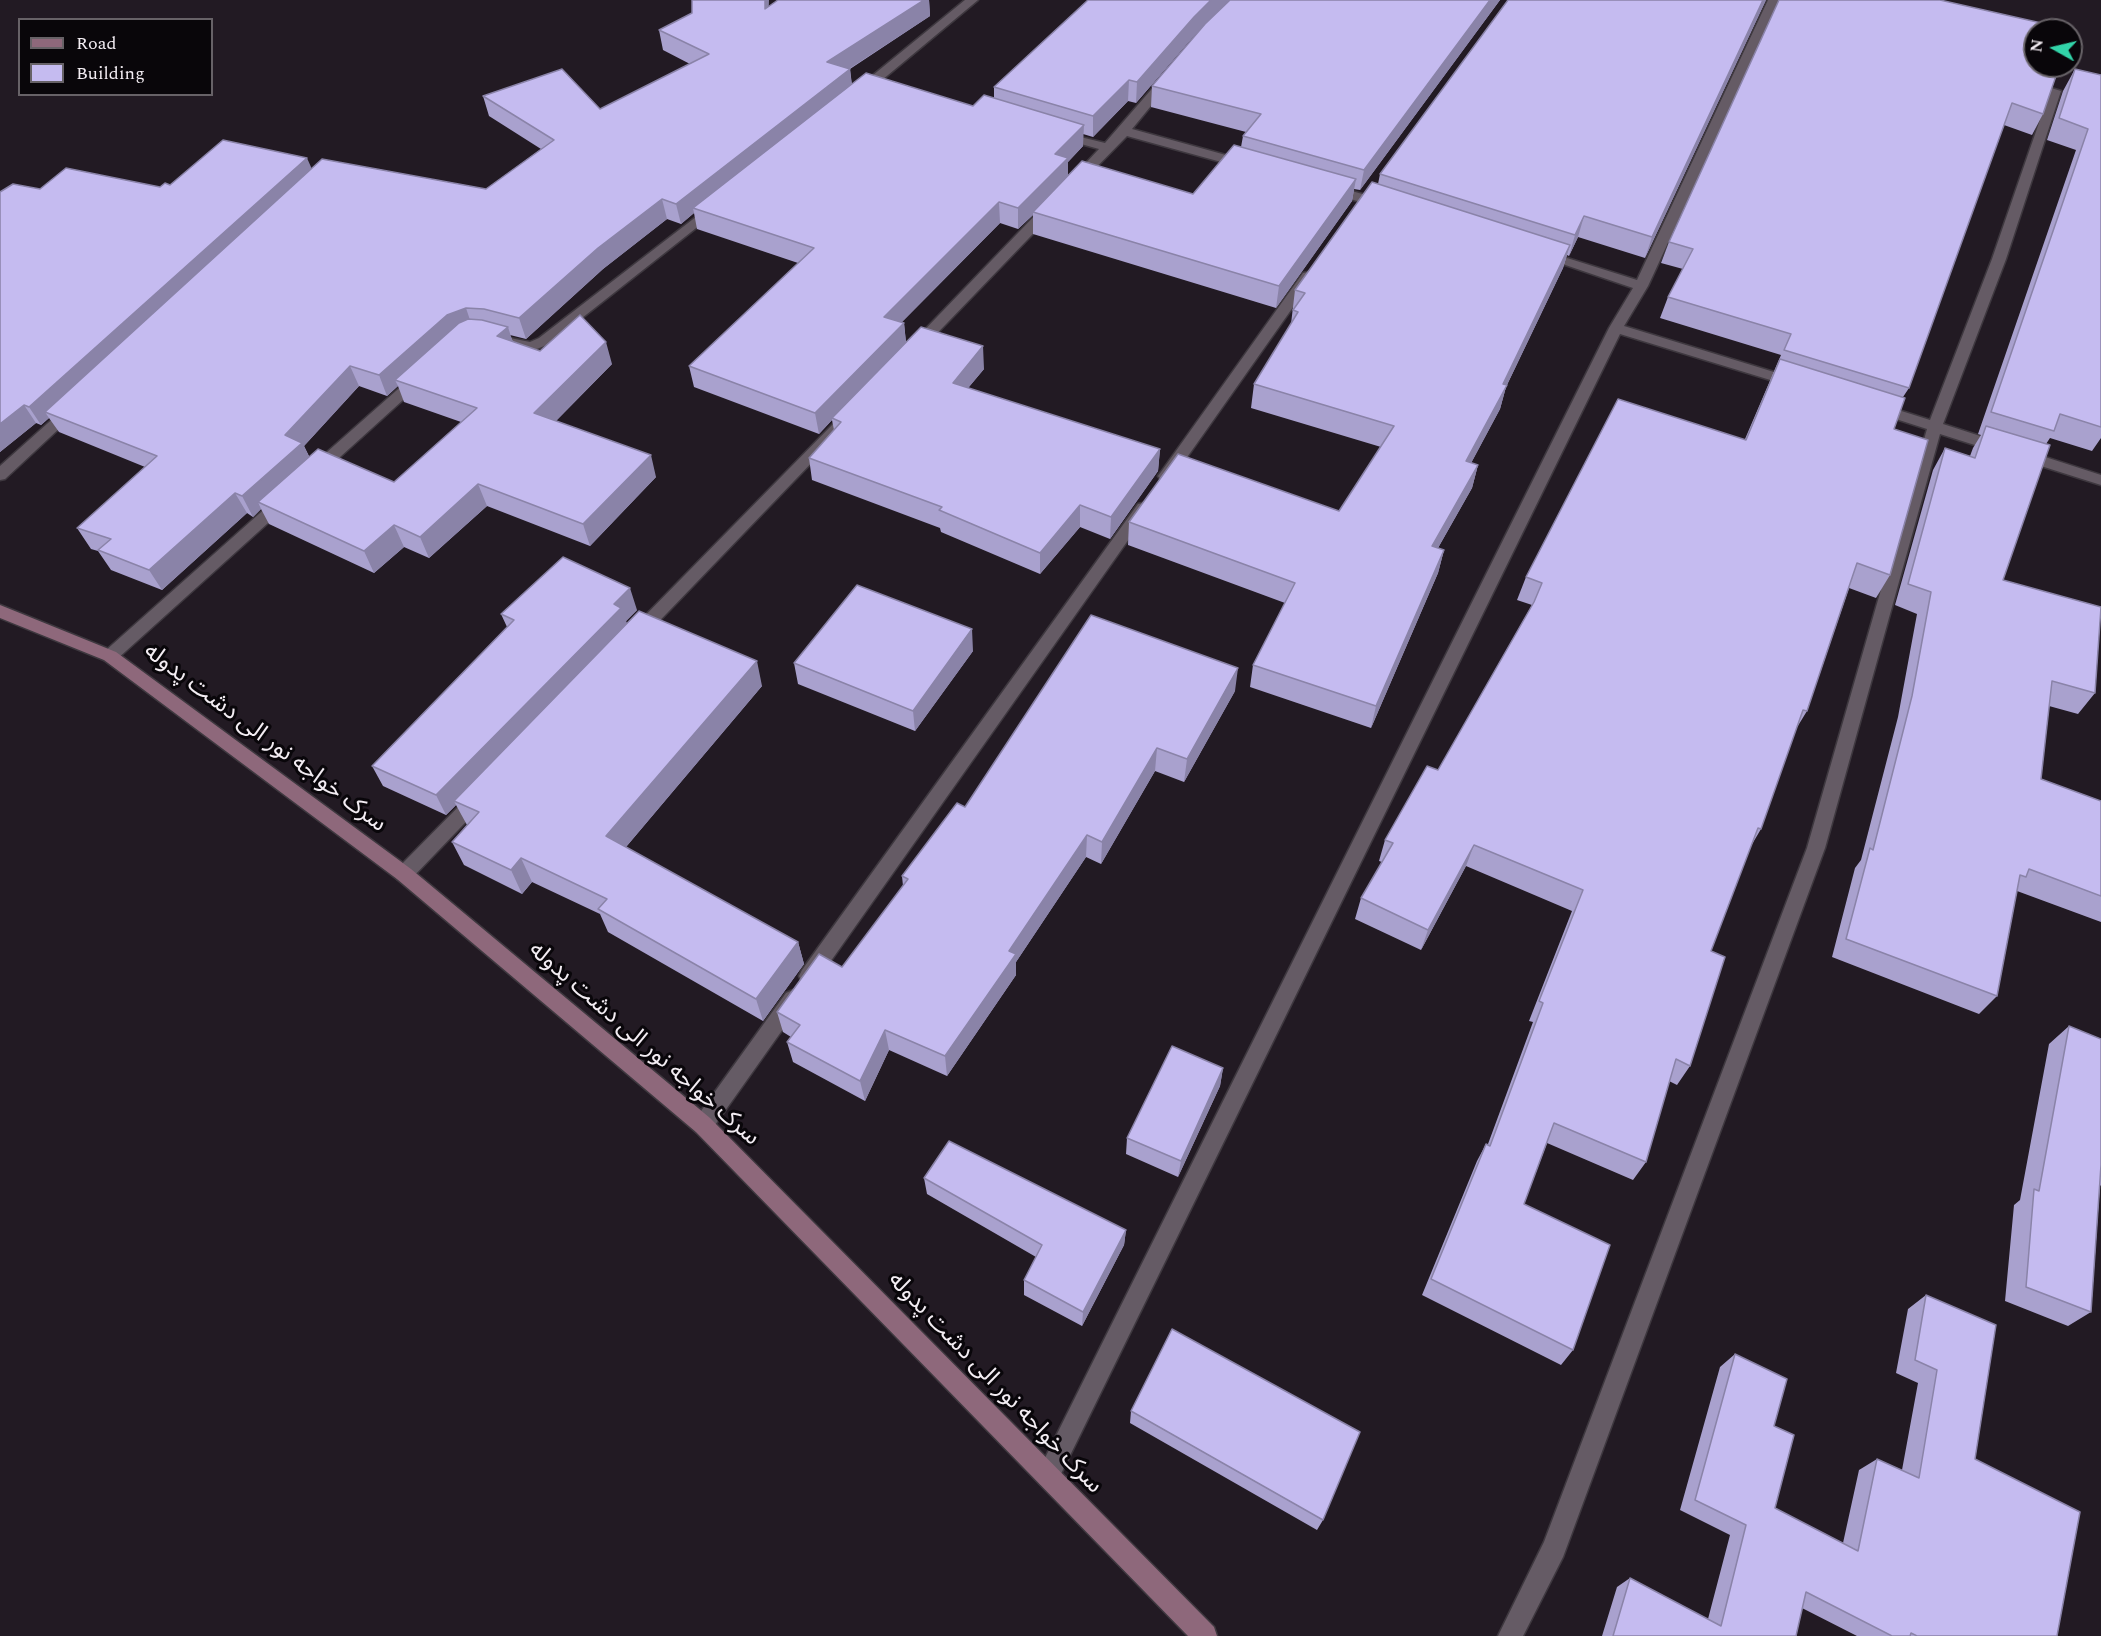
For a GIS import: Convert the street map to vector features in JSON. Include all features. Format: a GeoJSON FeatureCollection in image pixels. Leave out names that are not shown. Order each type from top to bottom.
{"type":"FeatureCollection","features":[{"type":"Feature","properties":{"kind":"main road","name":"سرک خواجه نور الی دشت پدوله"},"geometry":{"type":"LineString","coordinates":[[0,611],[110,656],[404,874],[704,1125],[1205,1636]]}},
{"type":"Feature","properties":{"kind":"street"},"geometry":{"type":"LineString","coordinates":[[850,100],[883,80],[972,0]]}},
{"type":"Feature","properties":{"kind":"street"},"geometry":{"type":"LineString","coordinates":[[1048,1476],[1616,328],[1641,286],[1774,0]]}},
{"type":"Feature","properties":{"kind":"street"},"geometry":{"type":"LineString","coordinates":[[901,362],[1125,131],[1176,68]]}},
{"type":"Feature","properties":{"kind":"street"},"geometry":{"type":"LineString","coordinates":[[1510,1636],[1554,1548],[1816,848],[1935,426],[1999,259],[2055,91]]}},
{"type":"Feature","properties":{"kind":"street"},"geometry":{"type":"LineString","coordinates":[[1042,128],[1108,148]]}},
{"type":"Feature","properties":{"kind":"street"},"geometry":{"type":"LineString","coordinates":[[1125,131],[1261,169]]}},
{"type":"Feature","properties":{"kind":"street"},"geometry":{"type":"LineString","coordinates":[[1318,185],[1367,193],[1397,208]]}},
{"type":"Feature","properties":{"kind":"street"},"geometry":{"type":"LineString","coordinates":[[1350,217],[1367,193]]}},
{"type":"Feature","properties":{"kind":"street"},"geometry":{"type":"LineString","coordinates":[[490,336],[520,346],[532,347],[544,341],[729,195]]}},
{"type":"Feature","properties":{"kind":"street"},"geometry":{"type":"LineString","coordinates":[[1530,251],[1641,286]]}},
{"type":"Feature","properties":{"kind":"street"},"geometry":{"type":"LineString","coordinates":[[704,1125],[1315,266]]}},
{"type":"Feature","properties":{"kind":"street"},"geometry":{"type":"LineString","coordinates":[[1616,328],[1810,387]]}},
{"type":"Feature","properties":{"kind":"street"},"geometry":{"type":"LineString","coordinates":[[110,656],[426,372]]}},
{"type":"Feature","properties":{"kind":"street"},"geometry":{"type":"LineString","coordinates":[[0,475],[87,395]]}},
{"type":"Feature","properties":{"kind":"street"},"geometry":{"type":"LineString","coordinates":[[1867,405],[2101,480]]}},
{"type":"Feature","properties":{"kind":"street"},"geometry":{"type":"LineString","coordinates":[[627,644],[851,413]]}},
{"type":"Feature","properties":{"kind":"street"},"geometry":{"type":"LineString","coordinates":[[404,874],[486,789]]}},
{"type":"Feature","properties":{"kind":"building"},"geometry":{"type":"Polygon","coordinates":[[[692,0],[765,0],[765,9],[778,0],[924,0],[827,62],[850,69],[676,204],[662,199],[598,248],[519,318],[484,309],[466,308],[447,315],[379,375],[350,366],[285,435],[302,443],[242,496],[235,493],[149,570],[98,550],[111,539],[77,528],[157,456],[45,412],[322,159],[486,189],[554,140],[483,96],[562,69],[600,109],[709,54],[659,30],[692,13],[692,0]]]}},
{"type":"Feature","properties":{"kind":"building"},"geometry":{"type":"Polygon","coordinates":[[[1088,0],[1211,0],[1137,82],[1129,80],[1093,116],[994,87],[1088,0]]]}},
{"type":"Feature","properties":{"kind":"building"},"geometry":{"type":"Polygon","coordinates":[[[1230,0],[1490,0],[1364,170],[1243,136],[1261,114],[1152,86],[1205,24],[1230,0]]]}},
{"type":"Feature","properties":{"kind":"building"},"geometry":{"type":"Polygon","coordinates":[[[1508,0],[1763,0],[1652,237],[1584,216],[1575,235],[1380,174],[1508,0]]]}},
{"type":"Feature","properties":{"kind":"building"},"geometry":{"type":"Polygon","coordinates":[[[1779,0],[1940,0],[2023,19],[2023,78],[2055,78],[2043,114],[2012,103],[1909,388],[1784,350],[1791,334],[1668,297],[1693,249],[1669,242],[1779,0]]]}},
{"type":"Feature","properties":{"kind":"building"},"geometry":{"type":"Polygon","coordinates":[[[2083,71],[2101,75],[2101,427],[2060,414],[2054,431],[1991,412],[2088,129],[2059,118],[2072,78],[2083,78],[2083,71]]]}},
{"type":"Feature","properties":{"kind":"building"},"geometry":{"type":"Polygon","coordinates":[[[866,73],[973,106],[984,95],[1084,125],[1055,154],[1068,158],[1018,208],[999,202],[884,317],[904,323],[815,413],[689,366],[814,248],[693,208],[866,73]]]}},
{"type":"Feature","properties":{"kind":"building"},"geometry":{"type":"Polygon","coordinates":[[[223,140],[307,158],[29,407],[24,405],[0,424],[0,192],[13,184],[40,189],[66,168],[160,187],[165,183],[170,185],[223,140]]]}},
{"type":"Feature","properties":{"kind":"building"},"geometry":{"type":"Polygon","coordinates":[[[1234,145],[1356,179],[1279,286],[1033,212],[1082,161],[1193,194],[1234,145]]]}},
{"type":"Feature","properties":{"kind":"building"},"geometry":{"type":"Polygon","coordinates":[[[1372,182],[1570,245],[1503,384],[1507,385],[1466,461],[1478,465],[1432,546],[1444,550],[1376,706],[1253,665],[1295,583],[1129,522],[1178,454],[1339,511],[1394,426],[1254,384],[1298,312],[1293,310],[1305,293],[1295,290],[1372,182]]]}},
{"type":"Feature","properties":{"kind":"building"},"geometry":{"type":"Polygon","coordinates":[[[580,315],[606,342],[534,413],[651,455],[583,524],[478,484],[420,537],[394,525],[364,551],[258,502],[318,449],[394,482],[477,408],[395,380],[459,323],[468,319],[482,320],[508,327],[497,336],[540,351],[580,315]]]}},
{"type":"Feature","properties":{"kind":"building"},"geometry":{"type":"Polygon","coordinates":[[[921,327],[983,346],[953,383],[1160,449],[1111,517],[1080,505],[1040,553],[939,510],[942,507],[809,458],[841,422],[832,418],[921,327]]]}},
{"type":"Feature","properties":{"kind":"building"},"geometry":{"type":"Polygon","coordinates":[[[1780,359],[1905,398],[1894,429],[1928,440],[1890,575],[1857,563],[1807,711],[1803,710],[1761,829],[1758,828],[1711,951],[1725,957],[1690,1066],[1676,1059],[1646,1162],[1554,1123],[1524,1204],[1610,1245],[1573,1350],[1431,1279],[1486,1144],[1490,1146],[1543,1003],[1539,1001],[1583,890],[1474,845],[1428,930],[1361,898],[1393,843],[1385,840],[1427,766],[1438,770],[1534,602],[1542,583],[1526,577],[1618,399],[1746,440],[1780,359]]]}},
{"type":"Feature","properties":{"kind":"building"},"geometry":{"type":"Polygon","coordinates":[[[1986,426],[2050,445],[2003,580],[2101,607],[2095,693],[2052,681],[2041,779],[2101,801],[2101,896],[2029,869],[2026,877],[2020,875],[1997,996],[1846,939],[1870,848],[1873,850],[1912,696],[1931,592],[1908,584],[1945,448],[1975,458],[1986,426]]]}},
{"type":"Feature","properties":{"kind":"building"},"geometry":{"type":"Polygon","coordinates":[[[563,557],[630,588],[614,604],[621,608],[436,795],[372,766],[514,620],[501,614],[563,557]]]}},
{"type":"Feature","properties":{"kind":"building"},"geometry":{"type":"Polygon","coordinates":[[[857,585],[972,629],[913,711],[794,663],[857,585]]]}},
{"type":"Feature","properties":{"kind":"building"},"geometry":{"type":"Polygon","coordinates":[[[639,611],[757,661],[606,836],[798,942],[756,999],[598,909],[607,899],[521,858],[511,870],[452,842],[479,812],[454,801],[639,611]]]}},
{"type":"Feature","properties":{"kind":"building"},"geometry":{"type":"Polygon","coordinates":[[[1091,615],[1238,668],[1187,759],[1157,748],[1102,842],[1087,835],[1009,951],[1016,954],[945,1056],[885,1030],[860,1081],[787,1042],[800,1025],[777,1012],[819,954],[842,967],[908,879],[902,876],[957,803],[965,807],[1091,615]]]}},
{"type":"Feature","properties":{"kind":"building"},"geometry":{"type":"Polygon","coordinates":[[[2069,1026],[2101,1039],[2101,1165],[2091,1312],[2026,1287],[2034,1189],[2039,1191],[2069,1026]]]}},
{"type":"Feature","properties":{"kind":"building"},"geometry":{"type":"Polygon","coordinates":[[[1172,1046],[1223,1068],[1181,1161],[1127,1138],[1172,1046]]]}},
{"type":"Feature","properties":{"kind":"building"},"geometry":{"type":"Polygon","coordinates":[[[949,1141],[1126,1230],[1083,1312],[1024,1280],[1042,1245],[924,1178],[949,1141]]]}},
{"type":"Feature","properties":{"kind":"building"},"geometry":{"type":"Polygon","coordinates":[[[1926,1295],[1996,1325],[1975,1459],[2080,1512],[2057,1636],[1917,1636],[1911,1633],[1910,1636],[1892,1636],[1806,1592],[1796,1636],[1613,1636],[1630,1578],[1721,1626],[1746,1525],[1695,1500],[1735,1354],[1787,1379],[1774,1426],[1794,1435],[1775,1508],[1858,1551],[1877,1459],[1919,1478],[1937,1370],[1915,1360],[1926,1295]]]}},
{"type":"Feature","properties":{"kind":"building"},"geometry":{"type":"Polygon","coordinates":[[[1172,1329],[1360,1432],[1323,1520],[1131,1411],[1172,1329]]]}}]}
